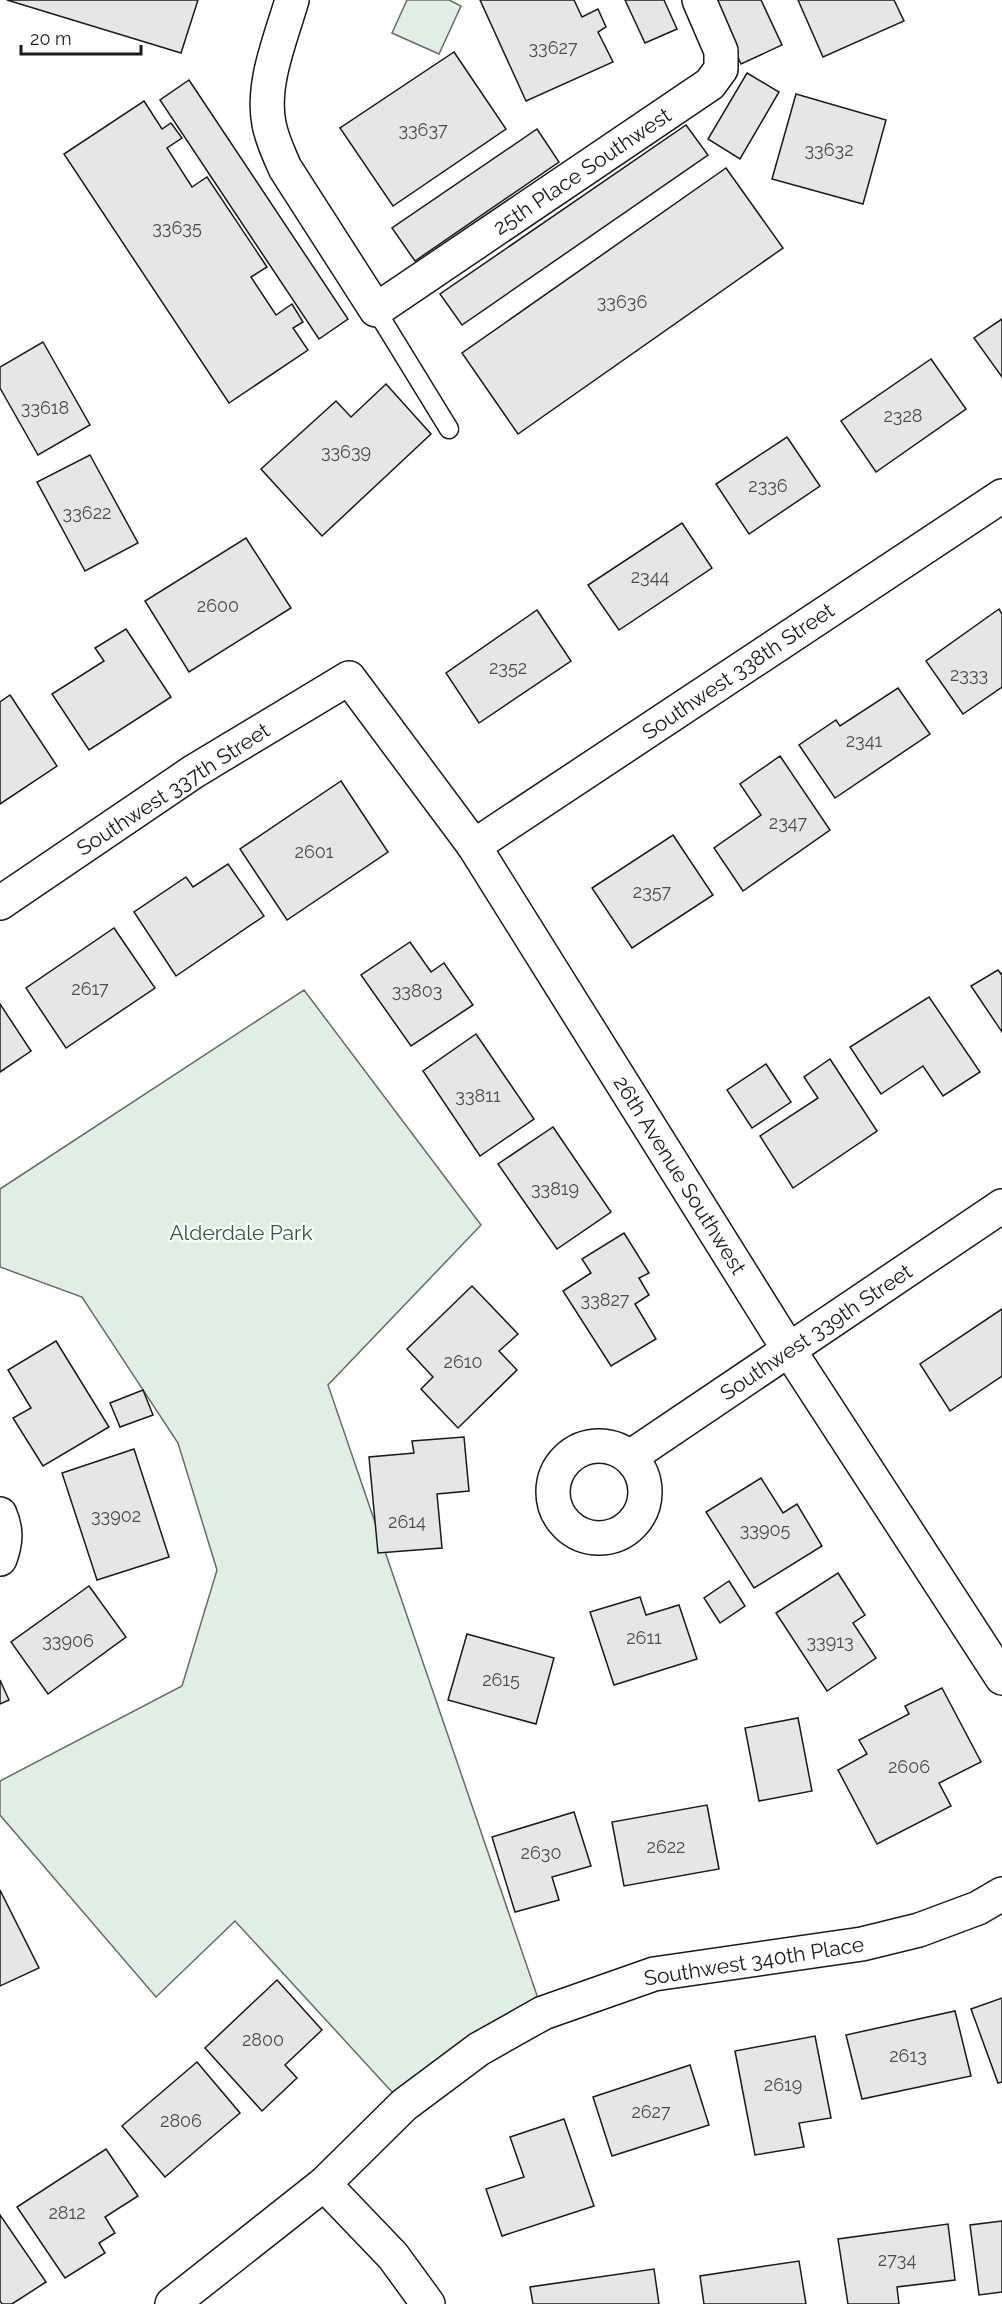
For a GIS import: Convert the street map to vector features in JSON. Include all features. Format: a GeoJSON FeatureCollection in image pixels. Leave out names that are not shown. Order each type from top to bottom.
{"type":"FeatureCollection","features":[{"type":"Feature","properties":{"kind":"street"},"geometry":{"type":"LineString","coordinates":[[292,0],[278,46],[268,98],[268,122],[274,144],[285,168],[376,310]]}},
{"type":"Feature","properties":{"kind":"street","name":"25th Place Southwest"},"geometry":{"type":"LineString","coordinates":[[376,310],[710,84],[721,69],[721,51],[699,0]]}},
{"type":"Feature","properties":{"kind":"street","name":"Southwest 338th Street"},"geometry":{"type":"LineString","coordinates":[[474,846],[1002,496]]}},
{"type":"Feature","properties":{"kind":"street","name":"26th Avenue Southwest"},"geometry":{"type":"LineString","coordinates":[[350,678],[474,846],[789,1350],[1002,1678]]}},
{"type":"Feature","properties":{"kind":"street","name":"Southwest 337th Street"},"geometry":{"type":"LineString","coordinates":[[0,903],[193,772],[350,678]]}},
{"type":"Feature","properties":{"kind":"street","name":"Southwest 339th Street"},"geometry":{"type":"LineString","coordinates":[[630,1457],[1002,1206]]}},
{"type":"Feature","properties":{"kind":"street"},"geometry":{"type":"LineString","coordinates":[[0,1514],[6,1529],[6,1545],[0,1559]]}},
{"type":"Feature","properties":{"kind":"street","name":"Southwest 340th Place"},"geometry":{"type":"LineString","coordinates":[[172,2304],[324,2184],[404,2105],[479,2049],[543,2013],[654,1974],[874,1941],[929,1926],[978,1908],[1002,1894]]}},
{"type":"Feature","properties":{"kind":"street"},"geometry":{"type":"LineString","coordinates":[[324,2184],[393,2256],[428,2304]]}},
{"type":"Feature","properties":{"kind":"lane"},"geometry":{"type":"LineString","coordinates":[[376,310],[449,429]]}},
{"type":"Feature","properties":{"kind":"green space"},"geometry":{"type":"Polygon","coordinates":[[[407,0],[449,0],[461,6],[439,54],[392,33],[407,0]]]}},
{"type":"Feature","properties":{"kind":"green space","name":"Alderdale Park"},"geometry":{"type":"Polygon","coordinates":[[[304,990],[481,1225],[328,1385],[543,2013],[404,2105],[235,1921],[156,1997],[0,1815],[0,1781],[182,1686],[217,1570],[178,1443],[82,1297],[0,1267],[0,1189],[304,990]]]}},
{"type":"Feature","properties":{"kind":"building"},"geometry":{"type":"Polygon","coordinates":[[[7,0],[198,0],[181,53],[7,0]]]}},
{"type":"Feature","properties":{"kind":"building"},"geometry":{"type":"Polygon","coordinates":[[[480,0],[574,0],[582,17],[598,9],[606,27],[598,32],[613,62],[526,101],[480,0]]]}},
{"type":"Feature","properties":{"kind":"building"},"geometry":{"type":"Polygon","coordinates":[[[625,0],[664,0],[677,29],[645,43],[625,0]]]}},
{"type":"Feature","properties":{"kind":"building"},"geometry":{"type":"Polygon","coordinates":[[[712,0],[761,0],[782,45],[741,64],[712,0]]]}},
{"type":"Feature","properties":{"kind":"building"},"geometry":{"type":"Polygon","coordinates":[[[798,0],[894,0],[904,21],[823,57],[798,0]]]}},
{"type":"Feature","properties":{"kind":"building"},"geometry":{"type":"Polygon","coordinates":[[[454,52],[506,129],[393,206],[340,128],[454,52]]]}},
{"type":"Feature","properties":{"kind":"building"},"geometry":{"type":"Polygon","coordinates":[[[747,73],[779,92],[740,159],[708,139],[747,73]]]}},
{"type":"Feature","properties":{"kind":"building"},"geometry":{"type":"Polygon","coordinates":[[[189,80],[348,319],[319,339],[160,100],[189,80]]]}},
{"type":"Feature","properties":{"kind":"building"},"geometry":{"type":"Polygon","coordinates":[[[796,94],[886,120],[863,204],[772,179],[796,94]]]}},
{"type":"Feature","properties":{"kind":"building"},"geometry":{"type":"Polygon","coordinates":[[[144,101],[162,129],[171,123],[182,138],[167,148],[192,187],[207,177],[267,267],[251,277],[276,315],[292,304],[303,322],[293,328],[308,350],[229,403],[64,154],[144,101]]]}},
{"type":"Feature","properties":{"kind":"building"},"geometry":{"type":"Polygon","coordinates":[[[686,125],[708,155],[462,325],[440,294],[686,125]]]}},
{"type":"Feature","properties":{"kind":"building"},"geometry":{"type":"Polygon","coordinates":[[[537,129],[559,162],[415,261],[392,228],[537,129]]]}},
{"type":"Feature","properties":{"kind":"building"},"geometry":{"type":"Polygon","coordinates":[[[726,168],[783,248],[518,434],[462,353],[726,168]]]}},
{"type":"Feature","properties":{"kind":"building"},"geometry":{"type":"Polygon","coordinates":[[[1002,319],[1002,377],[974,338],[1002,319]]]}},
{"type":"Feature","properties":{"kind":"building"},"geometry":{"type":"Polygon","coordinates":[[[43,342],[90,425],[38,455],[0,388],[0,367],[43,342]]]}},
{"type":"Feature","properties":{"kind":"building"},"geometry":{"type":"Polygon","coordinates":[[[931,359],[966,409],[876,472],[841,421],[931,359]]]}},
{"type":"Feature","properties":{"kind":"building"},"geometry":{"type":"Polygon","coordinates":[[[386,384],[431,434],[322,536],[261,469],[336,401],[351,417],[386,384]]]}},
{"type":"Feature","properties":{"kind":"building"},"geometry":{"type":"Polygon","coordinates":[[[787,437],[820,486],[749,534],[716,484],[787,437]]]}},
{"type":"Feature","properties":{"kind":"building"},"geometry":{"type":"Polygon","coordinates":[[[90,455],[138,543],[85,571],[37,482],[90,455]]]}},
{"type":"Feature","properties":{"kind":"building"},"geometry":{"type":"Polygon","coordinates":[[[682,523],[712,568],[619,630],[588,585],[682,523]]]}},
{"type":"Feature","properties":{"kind":"building"},"geometry":{"type":"Polygon","coordinates":[[[246,538],[291,608],[189,672],[145,601],[246,538]]]}},
{"type":"Feature","properties":{"kind":"building"},"geometry":{"type":"Polygon","coordinates":[[[999,609],[1002,614],[1002,687],[963,714],[926,661],[999,609]]]}},
{"type":"Feature","properties":{"kind":"building"},"geometry":{"type":"Polygon","coordinates":[[[537,610],[571,661],[479,723],[446,673],[537,610]]]}},
{"type":"Feature","properties":{"kind":"building"},"geometry":{"type":"Polygon","coordinates":[[[126,629],[171,697],[89,750],[52,694],[104,661],[95,648],[126,629]]]}},
{"type":"Feature","properties":{"kind":"building"},"geometry":{"type":"Polygon","coordinates":[[[898,688],[930,734],[835,798],[799,745],[836,720],[840,726],[898,688]]]}},
{"type":"Feature","properties":{"kind":"building"},"geometry":{"type":"Polygon","coordinates":[[[10,695],[57,766],[0,804],[0,702],[10,695]]]}},
{"type":"Feature","properties":{"kind":"building"},"geometry":{"type":"Polygon","coordinates":[[[780,756],[830,830],[743,891],[714,848],[761,815],[740,784],[780,756]]]}},
{"type":"Feature","properties":{"kind":"building"},"geometry":{"type":"Polygon","coordinates":[[[341,781],[388,852],[287,920],[240,849],[341,781]]]}},
{"type":"Feature","properties":{"kind":"building"},"geometry":{"type":"Polygon","coordinates":[[[673,835],[713,895],[632,948],[592,888],[673,835]]]}},
{"type":"Feature","properties":{"kind":"building"},"geometry":{"type":"Polygon","coordinates":[[[228,864],[264,916],[176,976],[134,912],[186,877],[193,887],[228,864]]]}},
{"type":"Feature","properties":{"kind":"building"},"geometry":{"type":"Polygon","coordinates":[[[114,928],[155,988],[66,1048],[26,988],[114,928]]]}},
{"type":"Feature","properties":{"kind":"building"},"geometry":{"type":"Polygon","coordinates":[[[410,942],[431,972],[444,963],[473,1005],[411,1046],[361,975],[410,942]]]}},
{"type":"Feature","properties":{"kind":"building"},"geometry":{"type":"Polygon","coordinates":[[[998,970],[1002,973],[1002,1032],[971,986],[998,970]]]}},
{"type":"Feature","properties":{"kind":"building"},"geometry":{"type":"Polygon","coordinates":[[[929,997],[980,1072],[943,1096],[923,1066],[881,1094],[850,1047],[929,997]]]}},
{"type":"Feature","properties":{"kind":"building"},"geometry":{"type":"Polygon","coordinates":[[[0,1004],[31,1051],[0,1072],[0,1004]]]}},
{"type":"Feature","properties":{"kind":"building"},"geometry":{"type":"Polygon","coordinates":[[[476,1034],[534,1119],[480,1156],[423,1071],[476,1034]]]}},
{"type":"Feature","properties":{"kind":"building"},"geometry":{"type":"Polygon","coordinates":[[[830,1059],[877,1131],[793,1188],[760,1136],[818,1098],[804,1077],[830,1059]]]}},
{"type":"Feature","properties":{"kind":"building"},"geometry":{"type":"Polygon","coordinates":[[[766,1064],[791,1102],[752,1128],[727,1090],[766,1064]]]}},
{"type":"Feature","properties":{"kind":"building"},"geometry":{"type":"Polygon","coordinates":[[[553,1127],[611,1212],[557,1249],[498,1164],[553,1127]]]}},
{"type":"Feature","properties":{"kind":"building"},"geometry":{"type":"Polygon","coordinates":[[[624,1233],[649,1273],[639,1278],[649,1295],[635,1304],[656,1339],[611,1366],[563,1291],[591,1273],[582,1259],[624,1233]]]}},
{"type":"Feature","properties":{"kind":"building"},"geometry":{"type":"Polygon","coordinates":[[[472,1286],[518,1334],[499,1351],[517,1370],[458,1428],[421,1389],[433,1377],[407,1349],[472,1286]]]}},
{"type":"Feature","properties":{"kind":"building"},"geometry":{"type":"Polygon","coordinates":[[[1002,1309],[1002,1376],[950,1411],[920,1364],[1002,1309]]]}},
{"type":"Feature","properties":{"kind":"building"},"geometry":{"type":"Polygon","coordinates":[[[56,1341],[109,1427],[43,1466],[13,1418],[31,1408],[8,1370],[56,1341]]]}},
{"type":"Feature","properties":{"kind":"building"},"geometry":{"type":"Polygon","coordinates":[[[143,1390],[153,1415],[120,1427],[110,1403],[143,1390]]]}},
{"type":"Feature","properties":{"kind":"building"},"geometry":{"type":"Polygon","coordinates":[[[464,1437],[469,1491],[437,1494],[442,1548],[378,1553],[369,1457],[414,1453],[412,1441],[464,1437]]]}},
{"type":"Feature","properties":{"kind":"building"},"geometry":{"type":"Polygon","coordinates":[[[134,1449],[169,1557],[97,1580],[62,1473],[134,1449]]]}},
{"type":"Feature","properties":{"kind":"building"},"geometry":{"type":"Polygon","coordinates":[[[761,1478],[783,1513],[797,1504],[822,1546],[754,1588],[706,1512],[761,1478]]]}},
{"type":"Feature","properties":{"kind":"building"},"geometry":{"type":"Polygon","coordinates":[[[838,1573],[865,1615],[853,1623],[876,1658],[827,1691],[776,1613],[838,1573]]]}},
{"type":"Feature","properties":{"kind":"building"},"geometry":{"type":"Polygon","coordinates":[[[729,1581],[745,1606],[720,1623],[704,1598],[729,1581]]]}},
{"type":"Feature","properties":{"kind":"building"},"geometry":{"type":"Polygon","coordinates":[[[89,1586],[126,1637],[48,1694],[11,1642],[89,1586]]]}},
{"type":"Feature","properties":{"kind":"building"},"geometry":{"type":"Polygon","coordinates":[[[640,1597],[646,1615],[679,1605],[697,1659],[614,1685],[590,1612],[640,1597]]]}},
{"type":"Feature","properties":{"kind":"building"},"geometry":{"type":"Polygon","coordinates":[[[467,1634],[554,1658],[536,1724],[448,1700],[467,1634]]]}},
{"type":"Feature","properties":{"kind":"building"},"geometry":{"type":"Polygon","coordinates":[[[0,1680],[9,1700],[0,1704],[0,1680]]]}},
{"type":"Feature","properties":{"kind":"building"},"geometry":{"type":"Polygon","coordinates":[[[942,1688],[981,1762],[939,1783],[951,1806],[877,1844],[838,1770],[867,1754],[859,1740],[909,1714],[905,1706],[942,1688]]]}},
{"type":"Feature","properties":{"kind":"building"},"geometry":{"type":"Polygon","coordinates":[[[798,1718],[812,1791],[759,1801],[745,1728],[798,1718]]]}},
{"type":"Feature","properties":{"kind":"building"},"geometry":{"type":"Polygon","coordinates":[[[707,1805],[719,1869],[624,1886],[612,1822],[707,1805]]]}},
{"type":"Feature","properties":{"kind":"building"},"geometry":{"type":"Polygon","coordinates":[[[574,1812],[591,1866],[552,1877],[559,1900],[515,1912],[492,1837],[574,1812]]]}},
{"type":"Feature","properties":{"kind":"building"},"geometry":{"type":"Polygon","coordinates":[[[0,1890],[39,1968],[0,1986],[0,1890]]]}},
{"type":"Feature","properties":{"kind":"building"},"geometry":{"type":"Polygon","coordinates":[[[277,1980],[322,2030],[285,2065],[297,2078],[262,2111],[205,2048],[277,1980]]]}},
{"type":"Feature","properties":{"kind":"building"},"geometry":{"type":"Polygon","coordinates":[[[1002,1998],[1002,2082],[998,2083],[971,2009],[1002,1998]]]}},
{"type":"Feature","properties":{"kind":"building"},"geometry":{"type":"Polygon","coordinates":[[[955,2011],[971,2076],[862,2099],[846,2035],[955,2011]]]}},
{"type":"Feature","properties":{"kind":"building"},"geometry":{"type":"Polygon","coordinates":[[[815,2036],[831,2118],[799,2123],[804,2147],[755,2155],[735,2051],[815,2036]]]}},
{"type":"Feature","properties":{"kind":"building"},"geometry":{"type":"Polygon","coordinates":[[[197,2062],[240,2113],[165,2177],[122,2126],[197,2062]]]}},
{"type":"Feature","properties":{"kind":"building"},"geometry":{"type":"Polygon","coordinates":[[[690,2065],[709,2125],[612,2156],[593,2097],[690,2065]]]}},
{"type":"Feature","properties":{"kind":"building"},"geometry":{"type":"Polygon","coordinates":[[[564,2119],[594,2206],[502,2236],[486,2189],[524,2177],[510,2137],[564,2119]]]}},
{"type":"Feature","properties":{"kind":"building"},"geometry":{"type":"Polygon","coordinates":[[[106,2149],[138,2196],[105,2217],[115,2233],[99,2243],[105,2253],[65,2278],[17,2207],[106,2149]]]}},
{"type":"Feature","properties":{"kind":"building"},"geometry":{"type":"Polygon","coordinates":[[[0,2215],[46,2282],[12,2304],[2,2304],[0,2301],[0,2215]]]}},
{"type":"Feature","properties":{"kind":"building"},"geometry":{"type":"Polygon","coordinates":[[[1002,2221],[1002,2292],[979,2295],[970,2225],[1002,2221]]]}},
{"type":"Feature","properties":{"kind":"building"},"geometry":{"type":"Polygon","coordinates":[[[948,2224],[955,2280],[897,2287],[899,2304],[848,2304],[838,2239],[948,2224]]]}},
{"type":"Feature","properties":{"kind":"building"},"geometry":{"type":"Polygon","coordinates":[[[799,2261],[806,2304],[704,2304],[700,2276],[799,2261]]]}},
{"type":"Feature","properties":{"kind":"building"},"geometry":{"type":"Polygon","coordinates":[[[654,2269],[659,2304],[533,2304],[530,2287],[654,2269]]]}}]}
